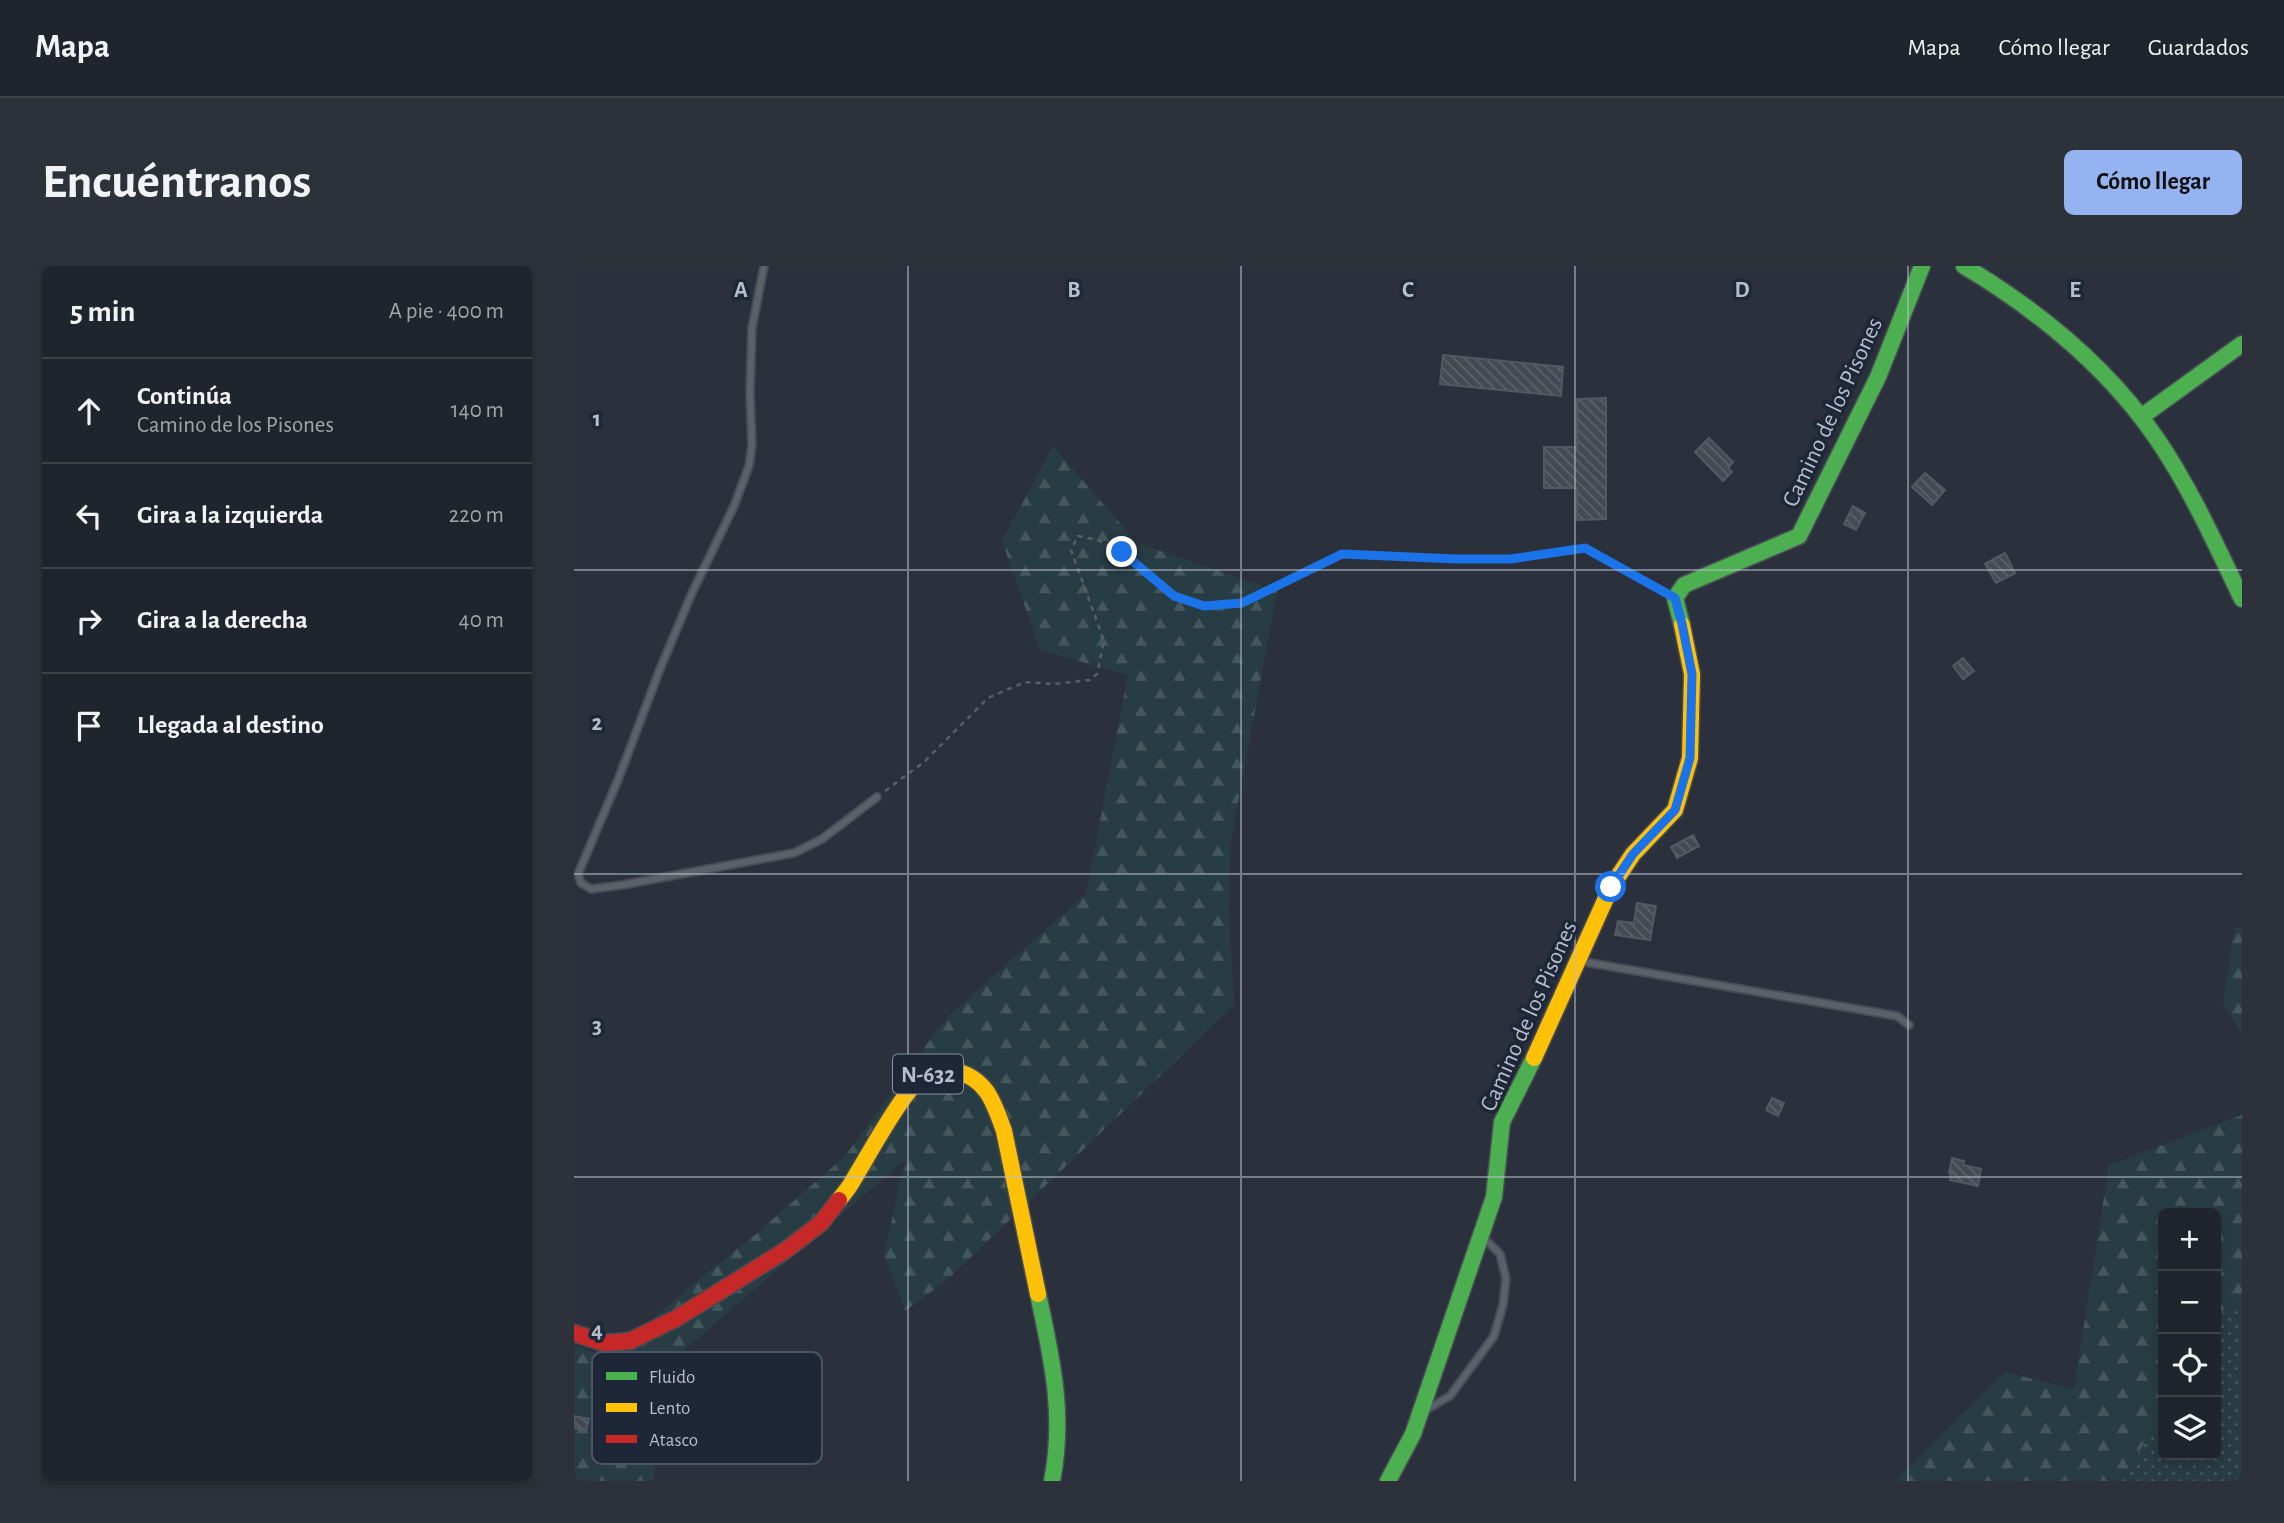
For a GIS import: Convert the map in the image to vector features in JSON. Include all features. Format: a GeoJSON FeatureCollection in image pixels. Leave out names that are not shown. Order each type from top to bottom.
{"type":"FeatureCollection","features":[{"type":"Feature","properties":{"kind":"main road","name":"Camino de los Pisones"},"geometry":{"type":"LineString","coordinates":[[1388,1481],[1413,1434],[1494,1197],[1502,1122],[1537,1052],[1611,887],[1633,854],[1675,810],[1690,758],[1692,674],[1675,598],[1684,585],[1799,536],[1878,377],[1922,266]]}},
{"type":"Feature","properties":{"kind":"main road"},"geometry":{"type":"LineString","coordinates":[[1964,266],[1998,285],[2040,315],[2093,362],[2141,417],[2176,470],[2242,599]]}},
{"type":"Feature","properties":{"kind":"main road"},"geometry":{"type":"LineString","coordinates":[[2141,417],[2242,344]]}},
{"type":"Feature","properties":{"kind":"main road","name":"N-632"},"geometry":{"type":"LineString","coordinates":[[574,1334],[604,1343],[630,1341],[677,1318],[786,1250],[821,1223],[849,1187],[910,1088],[926,1074],[948,1069],[963,1073],[984,1086],[1004,1131],[1055,1375],[1060,1418],[1058,1457],[1052,1481]]}},
{"type":"Feature","properties":{"kind":"lane"},"geometry":{"type":"LineString","coordinates":[[764,266],[752,328],[752,445],[749,466],[734,506],[692,593],[660,669],[618,780],[578,874],[578,884],[591,889],[622,885],[794,853],[822,839],[877,797]]}},
{"type":"Feature","properties":{"kind":"lane"},"geometry":{"type":"LineString","coordinates":[[1578,960],[1897,1016],[1909,1025]]}},
{"type":"Feature","properties":{"kind":"lane"},"geometry":{"type":"LineString","coordinates":[[1418,1414],[1450,1396],[1494,1336],[1503,1305],[1506,1279],[1500,1254],[1481,1235]]}},
{"type":"Feature","properties":{"kind":"path"},"geometry":{"type":"LineString","coordinates":[[877,797],[924,762],[988,698],[1025,682],[1053,684],[1090,680],[1097,674],[1104,641],[1071,550],[1078,536],[1097,540],[1122,552],[1174,596],[1204,606],[1242,603],[1342,554],[1511,559],[1585,548],[1675,598]]}},
{"type":"Feature","properties":{"kind":"green space"},"geometry":{"type":"Polygon","coordinates":[[[1053,446],[1137,543],[1277,591],[1231,841],[1229,913],[1234,1005],[947,1280],[905,1311],[884,1255],[905,1160],[682,1352],[616,1352],[845,1156],[946,1018],[1086,894],[1128,675],[1040,650],[1002,541],[1053,446]]]}},
{"type":"Feature","properties":{"kind":"green space"},"geometry":{"type":"Polygon","coordinates":[[[2234,928],[2242,928],[2242,1034],[2223,1003],[2234,928]]]}},
{"type":"Feature","properties":{"kind":"green space"},"geometry":{"type":"Polygon","coordinates":[[[2242,1115],[2242,1305],[2225,1308],[2221,1315],[2221,1208],[2158,1208],[2158,1420],[2122,1481],[1894,1481],[2005,1372],[2074,1389],[2109,1165],[2242,1115]]]}},
{"type":"Feature","properties":{"kind":"green space"},"geometry":{"type":"Polygon","coordinates":[[[2242,1305],[2242,1481],[2122,1481],[2158,1420],[2158,1460],[2221,1460],[2221,1315],[2225,1308],[2242,1305]]]}},
{"type":"Feature","properties":{"kind":"green space"},"geometry":{"type":"Polygon","coordinates":[[[574,1345],[593,1352],[592,1464],[655,1464],[654,1481],[574,1481],[574,1345]]]}},
{"type":"Feature","properties":{"kind":"building"},"geometry":{"type":"Polygon","coordinates":[[[1443,355],[1563,367],[1561,396],[1440,384],[1443,355]]]}},
{"type":"Feature","properties":{"kind":"building"},"geometry":{"type":"Polygon","coordinates":[[[1606,398],[1606,519],[1577,520],[1577,488],[1544,488],[1544,447],[1577,447],[1577,399],[1606,398]]]}},
{"type":"Feature","properties":{"kind":"building"},"geometry":{"type":"Polygon","coordinates":[[[1709,438],[1733,462],[1728,468],[1732,472],[1723,481],[1695,452],[1709,438]]]}},
{"type":"Feature","properties":{"kind":"building"},"geometry":{"type":"Polygon","coordinates":[[[1925,473],[1945,490],[1932,505],[1912,487],[1925,473]]]}},
{"type":"Feature","properties":{"kind":"building"},"geometry":{"type":"Polygon","coordinates":[[[1853,506],[1865,513],[1856,530],[1844,524],[1853,506]]]}},
{"type":"Feature","properties":{"kind":"building"},"geometry":{"type":"Polygon","coordinates":[[[2005,553],[2015,573],[1996,583],[1985,564],[2005,553]]]}},
{"type":"Feature","properties":{"kind":"building"},"geometry":{"type":"Polygon","coordinates":[[[1963,658],[1974,671],[1963,679],[1953,666],[1963,658]]]}},
{"type":"Feature","properties":{"kind":"building"},"geometry":{"type":"Polygon","coordinates":[[[1693,835],[1699,846],[1677,858],[1671,847],[1693,835]]]}},
{"type":"Feature","properties":{"kind":"building"},"geometry":{"type":"Polygon","coordinates":[[[1637,903],[1656,906],[1650,940],[1615,935],[1618,921],[1634,923],[1637,903]]]}},
{"type":"Feature","properties":{"kind":"building"},"geometry":{"type":"Polygon","coordinates":[[[1772,1098],[1784,1103],[1778,1116],[1766,1110],[1772,1098]]]}},
{"type":"Feature","properties":{"kind":"building"},"geometry":{"type":"Polygon","coordinates":[[[1952,1158],[1964,1161],[1963,1165],[1981,1169],[1978,1186],[1950,1180],[1952,1158]]]}},
{"type":"Feature","properties":{"kind":"building"},"geometry":{"type":"Polygon","coordinates":[[[574,1416],[589,1419],[586,1430],[574,1428],[574,1416]]]}},
{"type":"Feature","properties":{"kind":"traffic: fast"},"geometry":{"type":"LineString","coordinates":[[1682,625],[1675,598],[1684,585],[1799,536],[1878,377],[1922,266]]}},
{"type":"Feature","properties":{"kind":"traffic: fast"},"geometry":{"type":"LineString","coordinates":[[1964,266],[2019,302],[2070,342],[2094,364],[2137,412],[2181,478],[2242,599]]}},
{"type":"Feature","properties":{"kind":"traffic: fast"},"geometry":{"type":"LineString","coordinates":[[2141,417],[2242,344]]}},
{"type":"Feature","properties":{"kind":"traffic: fast"},"geometry":{"type":"LineString","coordinates":[[1388,1481],[1413,1434],[1494,1197],[1502,1122],[1534,1058]]}},
{"type":"Feature","properties":{"kind":"traffic: fast"},"geometry":{"type":"LineString","coordinates":[[1038,1294],[1052,1364],[1057,1410],[1056,1457],[1052,1481]]}},
{"type":"Feature","properties":{"kind":"traffic: slow"},"geometry":{"type":"LineString","coordinates":[[1534,1058],[1611,887],[1633,854],[1675,810],[1690,758],[1692,674],[1682,625]]}},
{"type":"Feature","properties":{"kind":"traffic: slow"},"geometry":{"type":"LineString","coordinates":[[839,1200],[916,1083],[925,1075],[936,1071],[952,1070],[967,1075],[988,1094],[1004,1131],[1038,1294]]}},
{"type":"Feature","properties":{"kind":"traffic: jam"},"geometry":{"type":"LineString","coordinates":[[574,1333],[604,1343],[630,1341],[677,1318],[786,1250],[821,1223],[839,1200]]}},
{"type":"Feature","properties":{"kind":"route"},"geometry":{"type":"LineString","coordinates":[[1122,552],[1174,596],[1204,606],[1242,603],[1342,554],[1511,559],[1585,548],[1675,598],[1692,674],[1690,758],[1675,810],[1633,854],[1611,887]]}}]}
